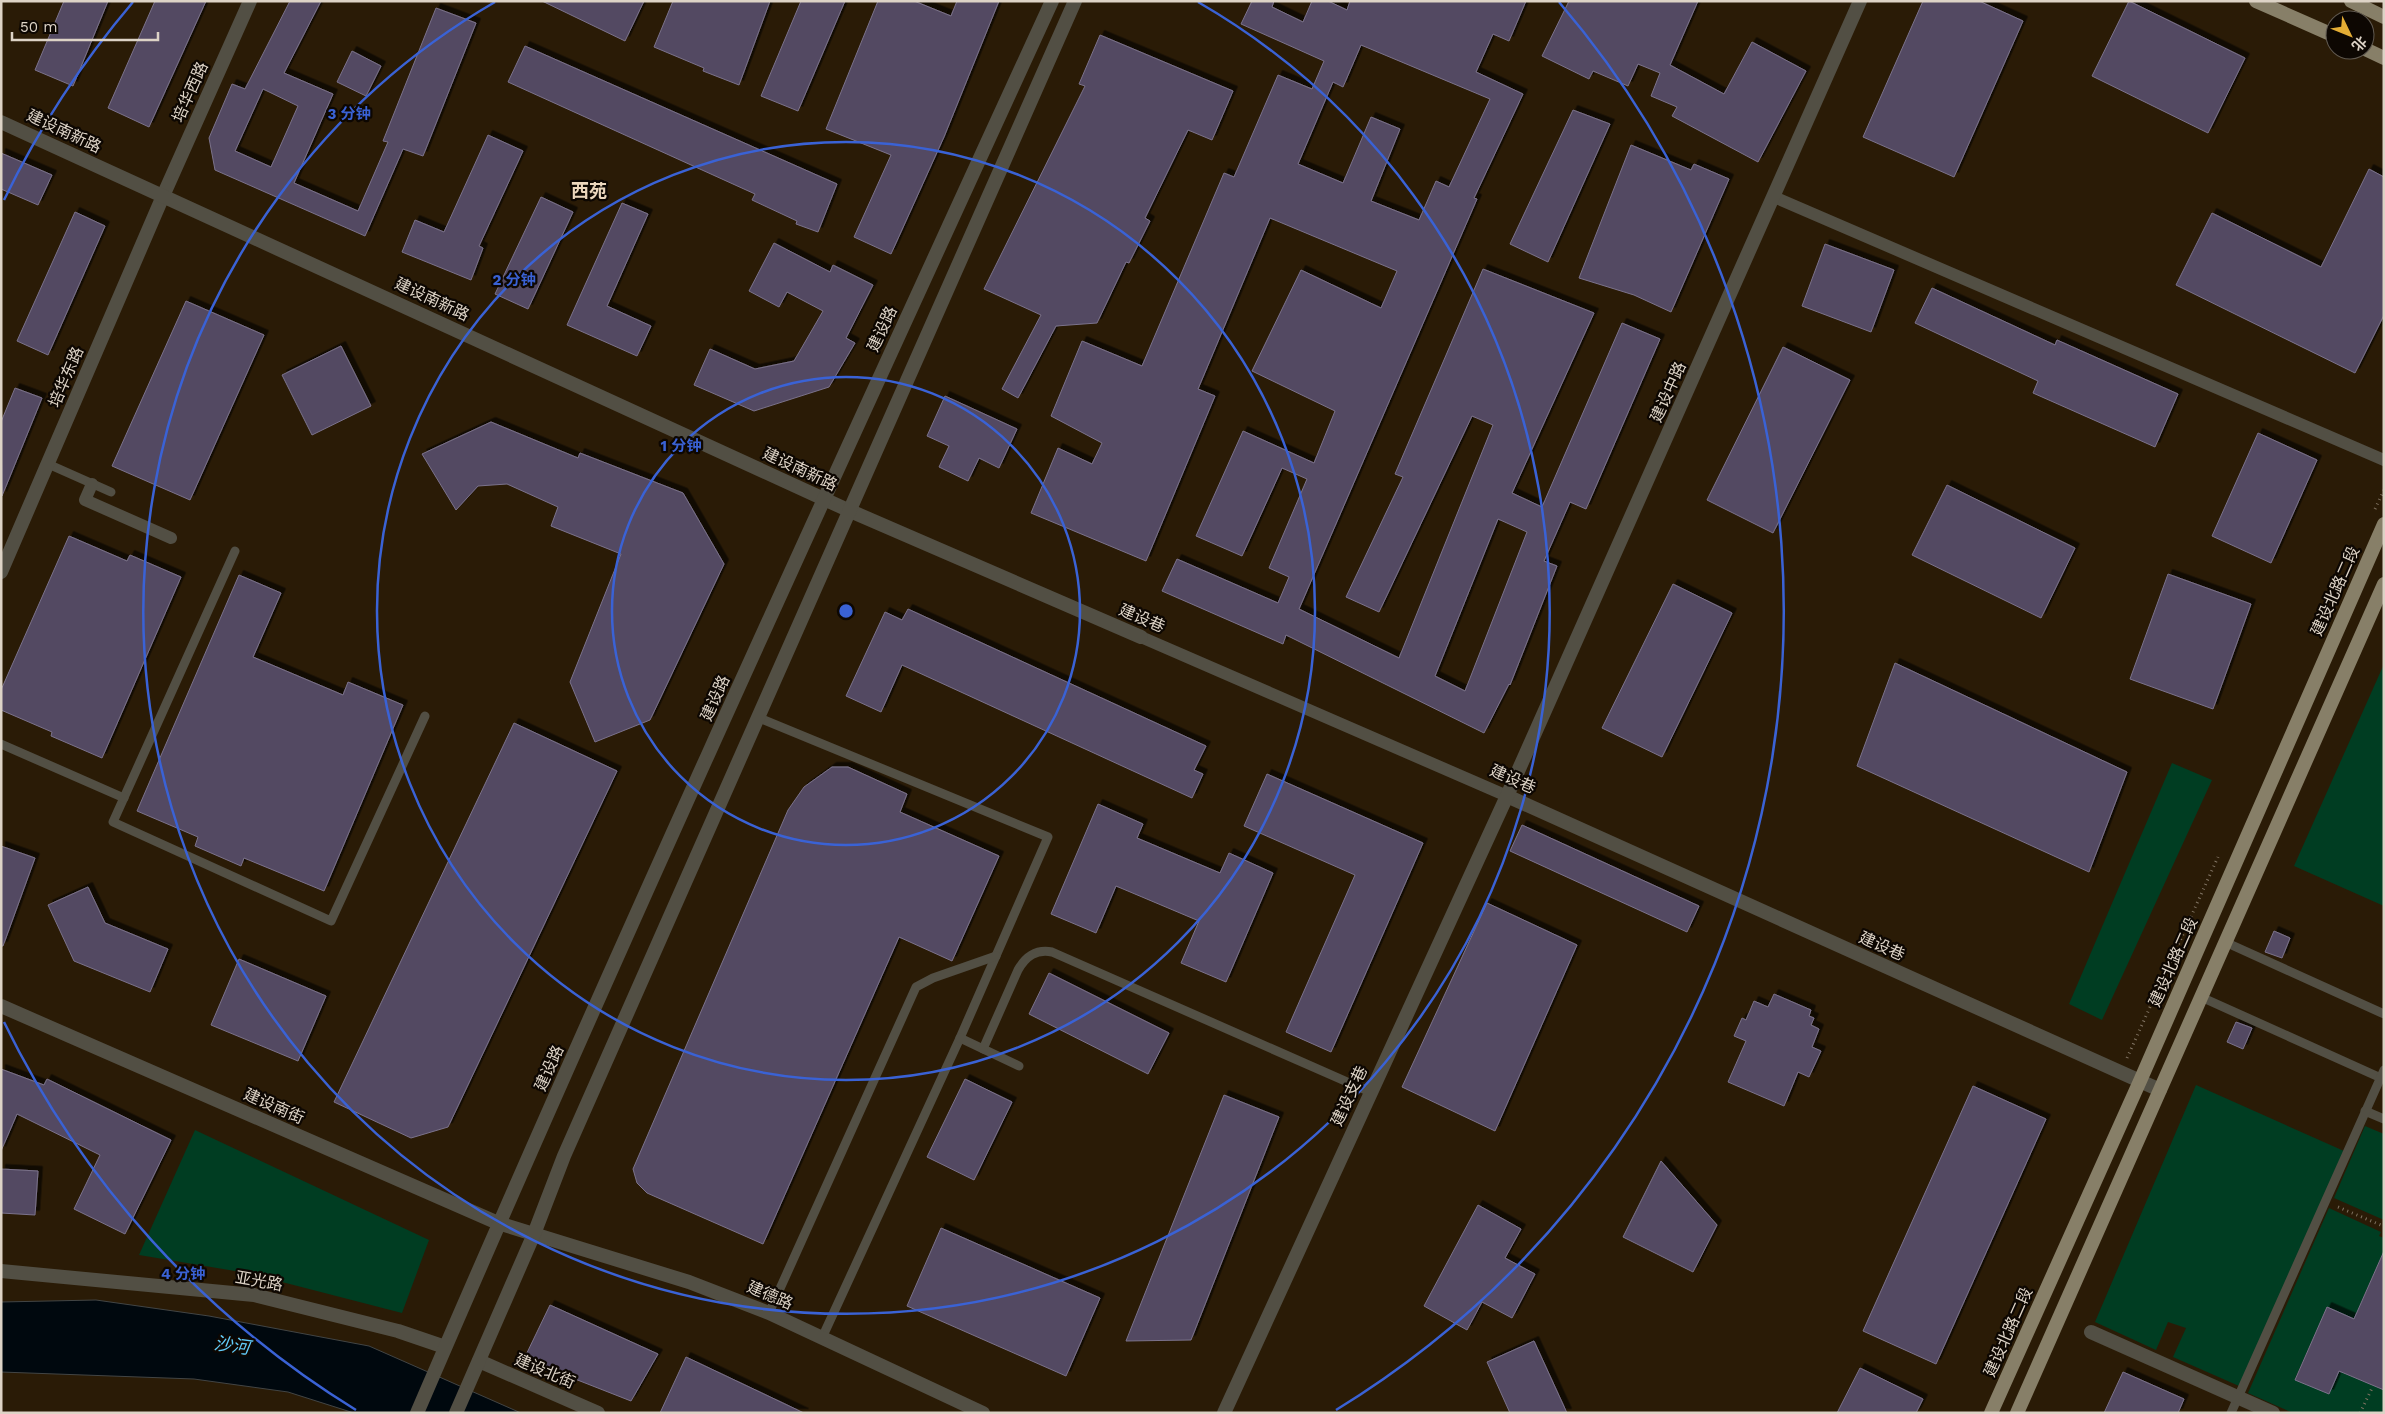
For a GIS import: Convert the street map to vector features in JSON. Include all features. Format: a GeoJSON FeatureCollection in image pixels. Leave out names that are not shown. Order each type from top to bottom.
{"type":"FeatureCollection","features":[{"type":"Feature","properties":{"kind":"main road"},"geometry":{"type":"LineString","coordinates":[[2256,1],[2325,32]]}},
{"type":"Feature","properties":{"kind":"main road"},"geometry":{"type":"LineString","coordinates":[[2351,1],[2384,17]]}},
{"type":"Feature","properties":{"kind":"main road","name":"建设北路二段"},"geometry":{"type":"LineString","coordinates":[[1991,1413],[2140,1081],[2384,524]]}},
{"type":"Feature","properties":{"kind":"main road"},"geometry":{"type":"LineString","coordinates":[[2017,1413],[2384,584]]}},
{"type":"Feature","properties":{"kind":"street","name":"培华西路"},"geometry":{"type":"LineString","coordinates":[[163,196],[250,1]]}},
{"type":"Feature","properties":{"kind":"street","name":"建设路"},"geometry":{"type":"LineString","coordinates":[[417,1413],[498,1223],[824,499],[1052,1]]}},
{"type":"Feature","properties":{"kind":"street"},"geometry":{"type":"LineString","coordinates":[[456,1413],[534,1234],[564,1156],[848,510],[1075,1]]}},
{"type":"Feature","properties":{"kind":"street","name":"建设中路"},"geometry":{"type":"LineString","coordinates":[[1507,796],[1860,1]]}},
{"type":"Feature","properties":{"kind":"street","name":"建设南新路"},"geometry":{"type":"LineString","coordinates":[[1,122],[848,510]]}},
{"type":"Feature","properties":{"kind":"street","name":"培华东路"},"geometry":{"type":"LineString","coordinates":[[1,572],[163,196]]}},
{"type":"Feature","properties":{"kind":"street"},"geometry":{"type":"LineString","coordinates":[[1774,197],[2384,460]]}},
{"type":"Feature","properties":{"kind":"street"},"geometry":{"type":"LineString","coordinates":[[92,484],[85,500],[171,538]]}},
{"type":"Feature","properties":{"kind":"street","name":"建设巷"},"geometry":{"type":"LineString","coordinates":[[848,510],[1507,796],[2160,1090]]}},
{"type":"Feature","properties":{"kind":"street","name":"建设支巷"},"geometry":{"type":"LineString","coordinates":[[1224,1413],[1507,796]]}},
{"type":"Feature","properties":{"kind":"street","name":"建设南街"},"geometry":{"type":"LineString","coordinates":[[1,1006],[498,1223],[534,1234]]}},
{"type":"Feature","properties":{"kind":"street","name":"建德路"},"geometry":{"type":"LineString","coordinates":[[534,1234],[689,1282],[769,1313],[983,1413]]}},
{"type":"Feature","properties":{"kind":"street","name":"亚光路"},"geometry":{"type":"LineString","coordinates":[[1,1271],[254,1295],[398,1331],[445,1347]]}},
{"type":"Feature","properties":{"kind":"street"},"geometry":{"type":"LineString","coordinates":[[2091,1332],[2273,1413]]}},
{"type":"Feature","properties":{"kind":"street","name":"建设北街"},"geometry":{"type":"LineString","coordinates":[[479,1362],[598,1413]]}},
{"type":"Feature","properties":{"kind":"lane"},"geometry":{"type":"LineString","coordinates":[[48,464],[111,492]]}},
{"type":"Feature","properties":{"kind":"lane"},"geometry":{"type":"LineString","coordinates":[[235,551],[112,822],[331,921],[425,716]]}},
{"type":"Feature","properties":{"kind":"lane"},"geometry":{"type":"LineString","coordinates":[[757,717],[1048,837],[960,1038],[822,1338]]}},
{"type":"Feature","properties":{"kind":"lane"},"geometry":{"type":"LineString","coordinates":[[1,744],[124,798]]}},
{"type":"Feature","properties":{"kind":"lane"},"geometry":{"type":"LineString","coordinates":[[2224,942],[2384,1014]]}},
{"type":"Feature","properties":{"kind":"lane"},"geometry":{"type":"LineString","coordinates":[[983,1049],[1018,970],[1024,960],[1042,950],[1061,956],[1370,1092]]}},
{"type":"Feature","properties":{"kind":"lane"},"geometry":{"type":"LineString","coordinates":[[769,1313],[916,988],[933,978],[996,956]]}},
{"type":"Feature","properties":{"kind":"lane"},"geometry":{"type":"LineString","coordinates":[[2201,998],[2382,1074],[2231,1413]]}},
{"type":"Feature","properties":{"kind":"lane"},"geometry":{"type":"LineString","coordinates":[[960,1038],[1019,1066]]}},
{"type":"Feature","properties":{"kind":"lane"},"geometry":{"type":"LineString","coordinates":[[2365,1111],[2384,1119]]}},
{"type":"Feature","properties":{"kind":"path"},"geometry":{"type":"LineString","coordinates":[[2325,1201],[2383,1226]]}},
{"type":"Feature","properties":{"kind":"path"},"geometry":{"type":"LineString","coordinates":[[2360,1413],[2372,1386]]}},
{"type":"Feature","properties":{"kind":"green space"},"geometry":{"type":"Polygon","coordinates":[[[2384,664],[2384,906],[2294,866],[2384,664]]]}},
{"type":"Feature","properties":{"kind":"green space"},"geometry":{"type":"Polygon","coordinates":[[[2172,763],[2212,780],[2102,1020],[2069,1004],[2172,763]]]}},
{"type":"Feature","properties":{"kind":"green space"},"geometry":{"type":"Polygon","coordinates":[[[2196,1085],[2344,1151],[2239,1386],[2173,1357],[2186,1328],[2168,1322],[2156,1350],[2095,1322],[2196,1085]]]}},
{"type":"Feature","properties":{"kind":"green space"},"geometry":{"type":"Polygon","coordinates":[[[2365,1126],[2384,1134],[2384,1220],[2334,1198],[2365,1126]]]}},
{"type":"Feature","properties":{"kind":"green space"},"geometry":{"type":"Polygon","coordinates":[[[195,1130],[429,1240],[402,1313],[247,1273],[139,1255],[195,1130]]]}},
{"type":"Feature","properties":{"kind":"green space"},"geometry":{"type":"Polygon","coordinates":[[[2329,1208],[2381,1232],[2379,1236],[2384,1238],[2384,1251],[2359,1307],[2370,1326],[2327,1307],[2295,1379],[2329,1394],[2339,1371],[2384,1390],[2384,1413],[2293,1413],[2248,1393],[2329,1208]]]}},
{"type":"Feature","properties":{"kind":"water","name":"沙河"},"geometry":{"type":"Polygon","coordinates":[[[96,1300],[209,1316],[369,1346],[521,1413],[354,1413],[288,1392],[194,1379],[1,1372],[1,1302],[96,1300]]]}},
{"type":"Feature","properties":{"kind":"building"},"geometry":{"type":"Polygon","coordinates":[[[64,1],[108,1],[73,86],[35,70],[64,1]]]}},
{"type":"Feature","properties":{"kind":"building"},"geometry":{"type":"Polygon","coordinates":[[[155,1],[206,1],[149,127],[108,108],[155,1]]]}},
{"type":"Feature","properties":{"kind":"building"},"geometry":{"type":"Polygon","coordinates":[[[290,1],[321,1],[284,73],[333,94],[294,183],[358,211],[388,142],[383,141],[436,8],[476,23],[423,156],[403,149],[365,236],[215,170],[209,138],[232,84],[245,89],[290,1]],[[263,89],[235,151],[271,167],[298,106],[263,89]]]}},
{"type":"Feature","properties":{"kind":"building"},"geometry":{"type":"Polygon","coordinates":[[[542,1],[644,1],[625,41],[542,1]]]}},
{"type":"Feature","properties":{"kind":"building"},"geometry":{"type":"Polygon","coordinates":[[[673,1],[770,1],[739,85],[703,71],[704,68],[654,47],[673,1]]]}},
{"type":"Feature","properties":{"kind":"building"},"geometry":{"type":"Polygon","coordinates":[[[801,1],[845,1],[798,111],[761,96],[801,1]]]}},
{"type":"Feature","properties":{"kind":"building"},"geometry":{"type":"Polygon","coordinates":[[[878,1],[914,1],[951,16],[957,1],[999,1],[944,137],[891,254],[854,237],[891,155],[826,129],[878,1]]]}},
{"type":"Feature","properties":{"kind":"building"},"geometry":{"type":"Polygon","coordinates":[[[1252,1],[1274,1],[1272,7],[1303,22],[1312,1],[1328,1],[1347,10],[1350,1],[1526,1],[1509,41],[1493,34],[1476,72],[1523,94],[1474,198],[1477,199],[1299,609],[1399,658],[1493,425],[1472,416],[1379,612],[1346,597],[1403,477],[1395,474],[1483,269],[1594,313],[1512,493],[1542,507],[1622,323],[1660,339],[1586,509],[1570,502],[1544,561],[1557,566],[1510,685],[1484,733],[1286,635],[1283,644],[1162,591],[1177,559],[1278,603],[1289,577],[1269,568],[1307,479],[1282,468],[1242,556],[1196,536],[1243,431],[1314,463],[1335,411],[1252,371],[1301,270],[1381,308],[1397,271],[1270,218],[1198,389],[1215,396],[1146,561],[1031,513],[1058,448],[1092,464],[1102,443],[1051,416],[1082,341],[1142,366],[1224,173],[1234,177],[1278,75],[1312,89],[1324,61],[1241,24],[1252,1]],[[1361,45],[1343,87],[1333,82],[1298,164],[1343,183],[1371,117],[1400,129],[1371,201],[1419,220],[1436,181],[1449,187],[1490,99],[1361,45]],[[1498,519],[1435,676],[1465,691],[1527,532],[1498,519]]]}},
{"type":"Feature","properties":{"kind":"building"},"geometry":{"type":"Polygon","coordinates":[[[1569,1],[1698,1],[1670,65],[1724,94],[1752,42],[1806,71],[1758,162],[1672,116],[1677,107],[1651,96],[1660,73],[1638,64],[1628,86],[1593,71],[1589,79],[1542,56],[1569,1]]]}},
{"type":"Feature","properties":{"kind":"building"},"geometry":{"type":"Polygon","coordinates":[[[1923,1],[1979,1],[2023,21],[1954,177],[1863,137],[1923,1]]]}},
{"type":"Feature","properties":{"kind":"building"},"geometry":{"type":"Polygon","coordinates":[[[2129,1],[2245,58],[2208,133],[2092,76],[2129,1]]]}},
{"type":"Feature","properties":{"kind":"building"},"geometry":{"type":"Polygon","coordinates":[[[1100,35],[1233,91],[1212,140],[1188,130],[1145,218],[1150,221],[1129,263],[1126,262],[1097,323],[1056,326],[1018,398],[1002,389],[1041,315],[984,289],[1085,86],[1079,84],[1100,35]]]}},
{"type":"Feature","properties":{"kind":"building"},"geometry":{"type":"Polygon","coordinates":[[[525,46],[837,184],[818,232],[796,224],[797,221],[752,200],[755,194],[508,82],[525,46]]]}},
{"type":"Feature","properties":{"kind":"building"},"geometry":{"type":"Polygon","coordinates":[[[352,51],[381,66],[366,96],[337,82],[352,51]]]}},
{"type":"Feature","properties":{"kind":"building"},"geometry":{"type":"Polygon","coordinates":[[[1573,110],[1610,124],[1548,262],[1510,244],[1573,110]]]}},
{"type":"Feature","properties":{"kind":"building"},"geometry":{"type":"Polygon","coordinates":[[[488,135],[523,151],[479,246],[483,248],[471,280],[402,252],[415,220],[444,232],[488,135]]]}},
{"type":"Feature","properties":{"kind":"building"},"geometry":{"type":"Polygon","coordinates":[[[1631,145],[1691,170],[1694,164],[1729,179],[1671,312],[1634,295],[1579,278],[1631,145]]]}},
{"type":"Feature","properties":{"kind":"building"},"geometry":{"type":"Polygon","coordinates":[[[1,153],[52,175],[38,205],[1,189],[1,153]]]}},
{"type":"Feature","properties":{"kind":"building"},"geometry":{"type":"Polygon","coordinates":[[[2369,169],[2384,177],[2384,315],[2355,373],[2176,285],[2212,213],[2321,267],[2369,169]]]}},
{"type":"Feature","properties":{"kind":"building"},"geometry":{"type":"Polygon","coordinates":[[[541,197],[573,212],[528,309],[495,294],[541,197]]]}},
{"type":"Feature","properties":{"kind":"building"},"geometry":{"type":"Polygon","coordinates":[[[622,203],[648,214],[607,306],[651,326],[637,356],[567,325],[622,203]]]}},
{"type":"Feature","properties":{"kind":"building"},"geometry":{"type":"Polygon","coordinates":[[[75,212],[105,226],[48,355],[17,341],[75,212]]]}},
{"type":"Feature","properties":{"kind":"building"},"geometry":{"type":"Polygon","coordinates":[[[774,243],[830,272],[833,265],[873,285],[846,338],[855,343],[829,387],[754,411],[694,385],[710,349],[755,369],[794,361],[823,311],[787,292],[779,307],[749,291],[774,243]]]}},
{"type":"Feature","properties":{"kind":"building"},"geometry":{"type":"Polygon","coordinates":[[[1825,244],[1894,270],[1871,332],[1802,306],[1825,244]]]}},
{"type":"Feature","properties":{"kind":"building"},"geometry":{"type":"Polygon","coordinates":[[[1932,288],[2055,345],[2057,340],[2178,394],[2155,447],[2033,393],[2038,381],[1915,323],[1932,288]]]}},
{"type":"Feature","properties":{"kind":"building"},"geometry":{"type":"Polygon","coordinates":[[[186,301],[264,335],[190,500],[112,466],[186,301]]]}},
{"type":"Feature","properties":{"kind":"building"},"geometry":{"type":"Polygon","coordinates":[[[341,346],[371,406],[312,435],[282,375],[341,346]]]}},
{"type":"Feature","properties":{"kind":"building"},"geometry":{"type":"Polygon","coordinates":[[[1783,347],[1850,380],[1773,533],[1707,500],[1783,347]]]}},
{"type":"Feature","properties":{"kind":"building"},"geometry":{"type":"Polygon","coordinates":[[[15,388],[42,398],[2,496],[1,422],[15,388]]]}},
{"type":"Feature","properties":{"kind":"building"},"geometry":{"type":"Polygon","coordinates":[[[945,396],[1017,429],[999,468],[979,458],[968,481],[939,467],[949,446],[927,436],[945,396]]]}},
{"type":"Feature","properties":{"kind":"building"},"geometry":{"type":"Polygon","coordinates":[[[491,422],[578,458],[580,453],[683,493],[724,564],[650,720],[595,742],[570,682],[621,554],[551,526],[558,507],[507,484],[478,486],[456,510],[422,454],[491,422]]]}},
{"type":"Feature","properties":{"kind":"building"},"geometry":{"type":"Polygon","coordinates":[[[2258,433],[2317,460],[2271,563],[2212,536],[2258,433]]]}},
{"type":"Feature","properties":{"kind":"building"},"geometry":{"type":"Polygon","coordinates":[[[1947,485],[2075,548],[2041,618],[1912,555],[1947,485]]]}},
{"type":"Feature","properties":{"kind":"building"},"geometry":{"type":"Polygon","coordinates":[[[69,536],[127,561],[130,555],[181,577],[102,758],[51,736],[52,732],[1,710],[1,690],[69,536]]]}},
{"type":"Feature","properties":{"kind":"building"},"geometry":{"type":"Polygon","coordinates":[[[2168,574],[2251,604],[2213,709],[2130,679],[2168,574]]]}},
{"type":"Feature","properties":{"kind":"building"},"geometry":{"type":"Polygon","coordinates":[[[239,575],[281,593],[253,657],[343,695],[348,682],[403,705],[324,891],[244,858],[241,866],[195,846],[198,837],[137,811],[239,575]]]}},
{"type":"Feature","properties":{"kind":"building"},"geometry":{"type":"Polygon","coordinates":[[[1673,584],[1732,613],[1662,757],[1602,728],[1673,584]]]}},
{"type":"Feature","properties":{"kind":"building"},"geometry":{"type":"Polygon","coordinates":[[[908,609],[1206,746],[1194,770],[1203,774],[1192,798],[902,665],[881,712],[846,696],[885,612],[902,620],[908,609]]]}},
{"type":"Feature","properties":{"kind":"building"},"geometry":{"type":"Polygon","coordinates":[[[1895,663],[2127,772],[2089,872],[1857,766],[1895,663]]]}},
{"type":"Feature","properties":{"kind":"building"},"geometry":{"type":"Polygon","coordinates":[[[514,723],[617,771],[448,1127],[411,1138],[334,1102],[514,723]]]}},
{"type":"Feature","properties":{"kind":"building"},"geometry":{"type":"Polygon","coordinates":[[[832,767],[848,767],[907,794],[900,812],[999,856],[952,961],[899,937],[763,1244],[647,1193],[637,1183],[633,1169],[788,810],[804,787],[832,767]]]}},
{"type":"Feature","properties":{"kind":"building"},"geometry":{"type":"Polygon","coordinates":[[[1267,774],[1423,843],[1331,1052],[1286,1032],[1355,875],[1244,826],[1267,774]]]}},
{"type":"Feature","properties":{"kind":"building"},"geometry":{"type":"Polygon","coordinates":[[[1098,804],[1143,824],[1137,838],[1220,873],[1229,853],[1273,873],[1226,982],[1181,963],[1199,921],[1116,886],[1096,933],[1051,914],[1098,804]]]}},
{"type":"Feature","properties":{"kind":"building"},"geometry":{"type":"Polygon","coordinates":[[[1522,825],[1699,906],[1687,932],[1510,851],[1522,825]]]}},
{"type":"Feature","properties":{"kind":"building"},"geometry":{"type":"Polygon","coordinates":[[[1,846],[35,858],[3,946],[1,946],[1,846]]]}},
{"type":"Feature","properties":{"kind":"building"},"geometry":{"type":"Polygon","coordinates":[[[88,887],[105,923],[168,949],[150,992],[74,961],[48,905],[88,887]]]}},
{"type":"Feature","properties":{"kind":"building"},"geometry":{"type":"Polygon","coordinates":[[[1487,903],[1577,945],[1495,1131],[1402,1087],[1487,903]]]}},
{"type":"Feature","properties":{"kind":"building"},"geometry":{"type":"Polygon","coordinates":[[[2274,931],[2290,938],[2282,958],[2265,952],[2274,931]]]}},
{"type":"Feature","properties":{"kind":"building"},"geometry":{"type":"Polygon","coordinates":[[[239,959],[326,996],[298,1061],[211,1025],[239,959]]]}},
{"type":"Feature","properties":{"kind":"building"},"geometry":{"type":"Polygon","coordinates":[[[1049,973],[1169,1033],[1148,1074],[1029,1014],[1049,973]]]}},
{"type":"Feature","properties":{"kind":"building"},"geometry":{"type":"Polygon","coordinates":[[[1774,994],[1811,1010],[1809,1016],[1814,1018],[1811,1025],[1819,1029],[1812,1047],[1821,1051],[1809,1077],[1798,1072],[1784,1106],[1728,1082],[1746,1041],[1734,1036],[1742,1018],[1746,1020],[1754,1001],[1768,1007],[1774,994]]]}},
{"type":"Feature","properties":{"kind":"building"},"geometry":{"type":"Polygon","coordinates":[[[2236,1022],[2252,1028],[2243,1049],[2227,1042],[2236,1022]]]}},
{"type":"Feature","properties":{"kind":"building"},"geometry":{"type":"Polygon","coordinates":[[[1,1069],[44,1085],[47,1079],[171,1140],[125,1234],[74,1209],[100,1155],[17,1114],[1,1151],[1,1069]]]}},
{"type":"Feature","properties":{"kind":"building"},"geometry":{"type":"Polygon","coordinates":[[[965,1079],[1012,1102],[974,1180],[927,1157],[965,1079]]]}},
{"type":"Feature","properties":{"kind":"building"},"geometry":{"type":"Polygon","coordinates":[[[1973,1086],[2046,1119],[1936,1364],[1863,1331],[1973,1086]]]}},
{"type":"Feature","properties":{"kind":"building"},"geometry":{"type":"Polygon","coordinates":[[[1224,1095],[1279,1117],[1191,1340],[1126,1341],[1224,1095]]]}},
{"type":"Feature","properties":{"kind":"building"},"geometry":{"type":"Polygon","coordinates":[[[1661,1161],[1717,1225],[1693,1272],[1623,1237],[1661,1161]]]}},
{"type":"Feature","properties":{"kind":"building"},"geometry":{"type":"Polygon","coordinates":[[[1,1169],[38,1171],[35,1215],[1,1213],[1,1169]]]}},
{"type":"Feature","properties":{"kind":"building"},"geometry":{"type":"Polygon","coordinates":[[[1478,1205],[1521,1229],[1505,1258],[1535,1274],[1512,1318],[1482,1302],[1467,1330],[1424,1306],[1478,1205]]]}},
{"type":"Feature","properties":{"kind":"building"},"geometry":{"type":"Polygon","coordinates":[[[941,1228],[1100,1298],[1066,1376],[907,1306],[941,1228]]]}},
{"type":"Feature","properties":{"kind":"building"},"geometry":{"type":"Polygon","coordinates":[[[2384,1251],[2384,1390],[2339,1371],[2329,1394],[2295,1380],[2327,1307],[2354,1319],[2384,1251]]]}},
{"type":"Feature","properties":{"kind":"building"},"geometry":{"type":"Polygon","coordinates":[[[550,1305],[658,1354],[631,1401],[524,1359],[550,1305]]]}},
{"type":"Feature","properties":{"kind":"building"},"geometry":{"type":"Polygon","coordinates":[[[1534,1341],[1567,1413],[1510,1413],[1487,1362],[1534,1341]]]}},
{"type":"Feature","properties":{"kind":"building"},"geometry":{"type":"Polygon","coordinates":[[[686,1357],[804,1413],[660,1413],[686,1357]]]}},
{"type":"Feature","properties":{"kind":"building"},"geometry":{"type":"Polygon","coordinates":[[[1860,1368],[1923,1399],[1916,1413],[1837,1413],[1860,1368]]]}},
{"type":"Feature","properties":{"kind":"building"},"geometry":{"type":"Polygon","coordinates":[[[2123,1372],[2184,1399],[2178,1413],[2104,1413],[2123,1372]]]}},
{"type":"Feature","properties":{"kind":"district","name":"西苑"},"geometry":{"type":"Point","coordinates":[589,190]}}]}
